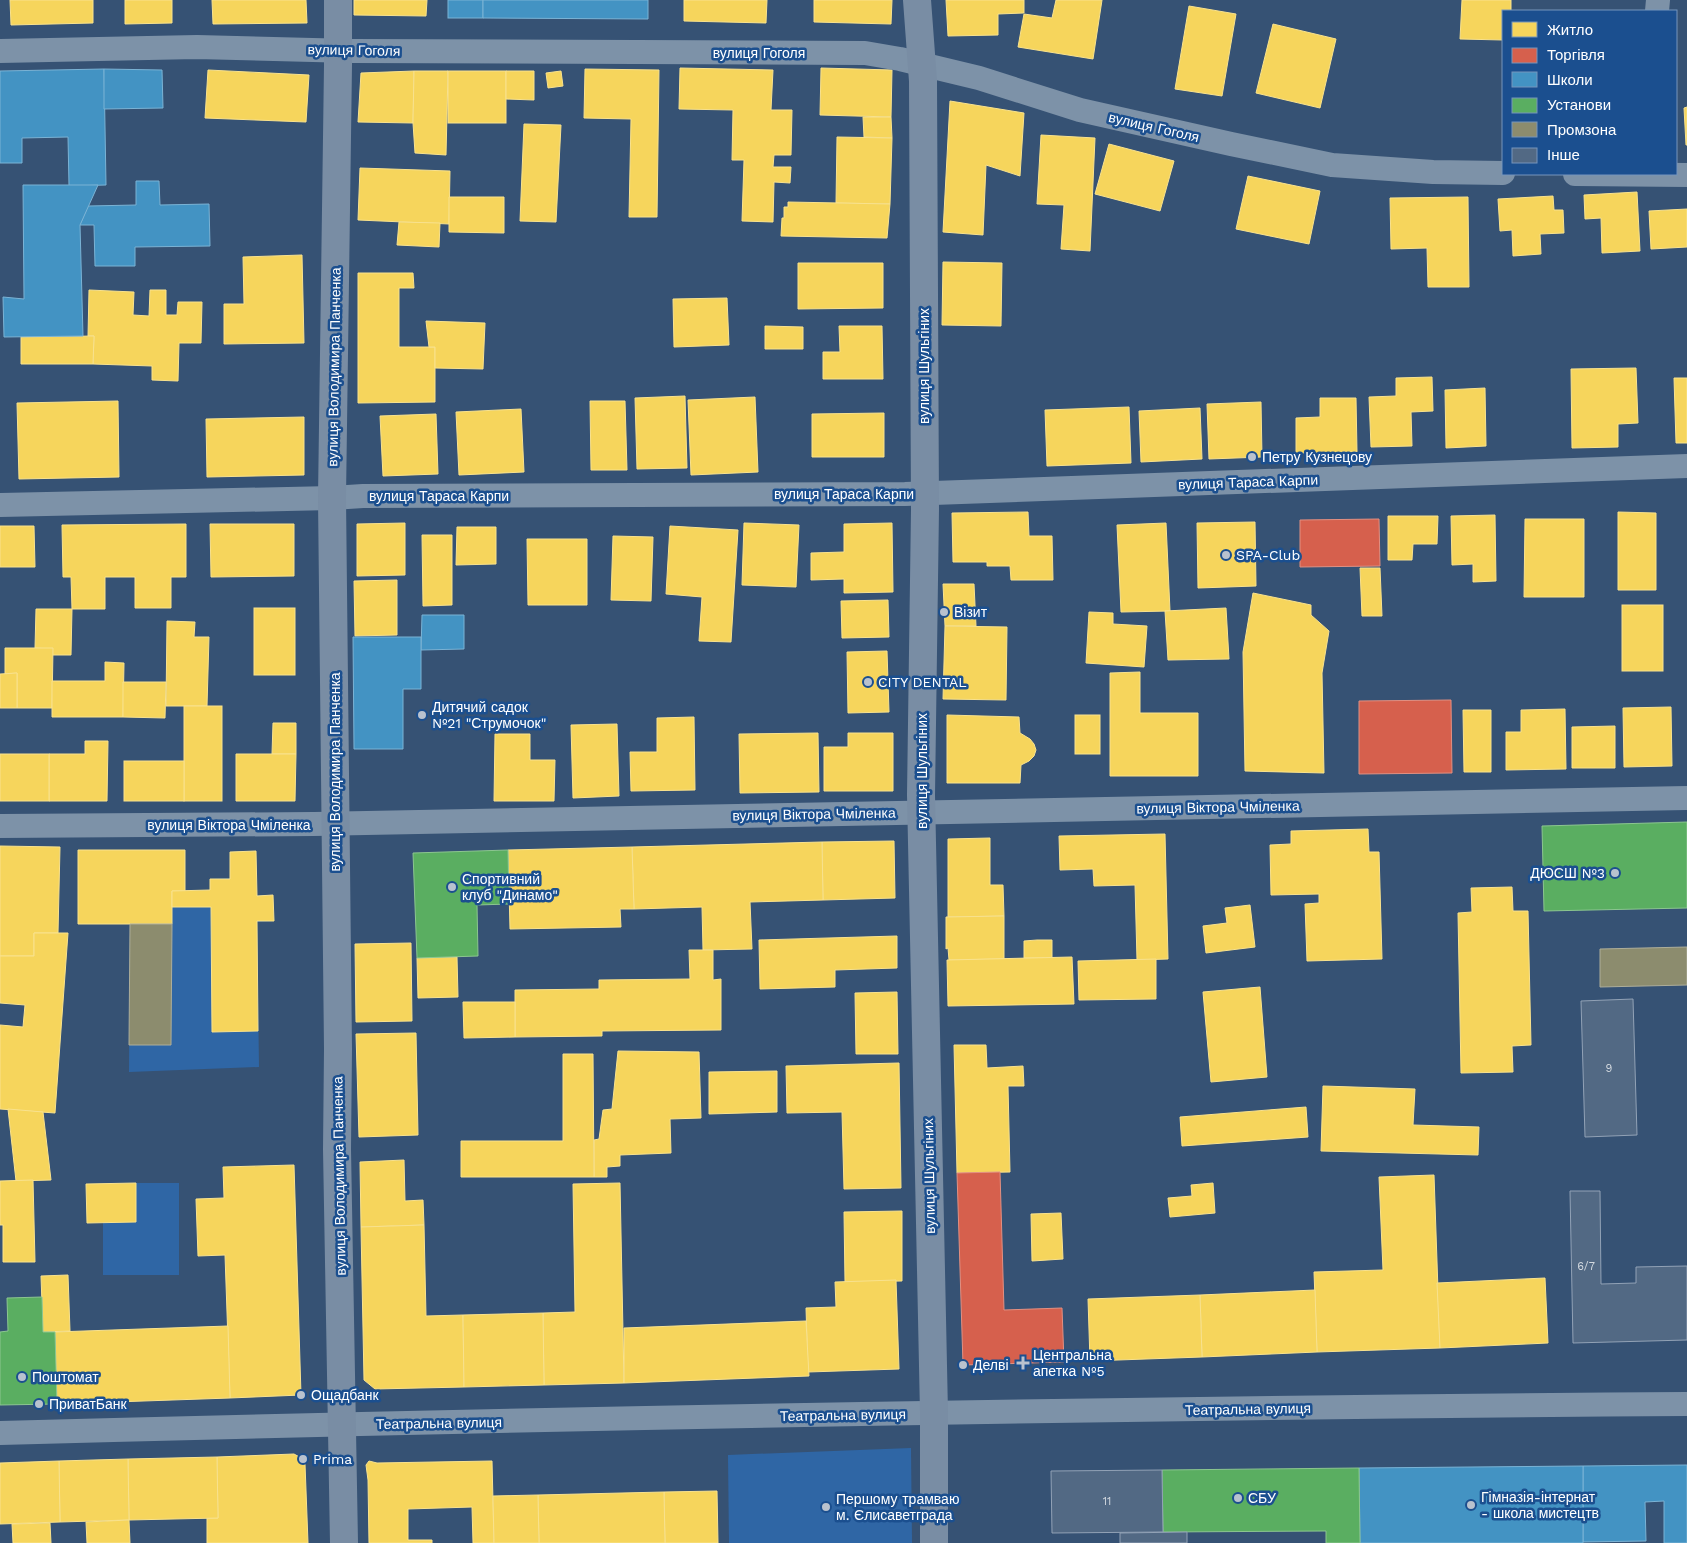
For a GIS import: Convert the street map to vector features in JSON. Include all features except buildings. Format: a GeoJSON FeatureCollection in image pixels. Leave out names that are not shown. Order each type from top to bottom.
{"type":"FeatureCollection","features":[{"type":"Feature","properties":{"kind":"street","name":"вулиця Володимира Панченка"},"geometry":{"type":"LineString","coordinates":[[338,0],[332,498],[338,1049],[337,1149],[344,1543]]}},
{"type":"Feature","properties":{"kind":"street","name":"вулиця Шульгіних"},"geometry":{"type":"LineString","coordinates":[[917,0],[922,64],[932,493],[921,812],[934,1413],[934,1543]]}},
{"type":"Feature","properties":{"kind":"street","name":"вулиця Гоголя"},"geometry":{"type":"LineString","coordinates":[[0,50],[197,48],[865,53],[900,58],[979,78],[1080,110],[1332,165],[1433,172],[1502,173]]}},
{"type":"Feature","properties":{"kind":"street","name":"вулиця Тараса Карпи"},"geometry":{"type":"LineString","coordinates":[[0,505],[363,496],[932,493],[1687,466]]}},
{"type":"Feature","properties":{"kind":"street","name":"вулиця Віктора Чміленка"},"geometry":{"type":"LineString","coordinates":[[0,826],[335,824],[1687,798]]}},
{"type":"Feature","properties":{"kind":"street","name":"Театральна вулиця"},"geometry":{"type":"LineString","coordinates":[[0,1433],[342,1424],[934,1413],[1687,1404]]}},
{"type":"Feature","properties":{"kind":"shaded area"},"geometry":{"type":"Polygon","coordinates":[[[256,851],[257,895],[273,895],[274,921],[257,922],[259,1067],[129,1072],[130,924],[171,924],[172,891],[210,890],[210,879],[230,878],[230,852],[256,851]]]}},
{"type":"Feature","properties":{"kind":"shaded area"},"geometry":{"type":"Polygon","coordinates":[[[136,1183],[179,1183],[179,1275],[103,1275],[103,1223],[136,1222],[136,1183]]]}},
{"type":"Feature","properties":{"kind":"shaded area"},"geometry":{"type":"Polygon","coordinates":[[[911,1448],[912,1543],[729,1543],[728,1455],[911,1448]]]}},
{"type":"Feature","properties":{"kind":"place","name":"Петру Кузнецову"},"geometry":{"type":"Point","coordinates":[1252,457]}},
{"type":"Feature","properties":{"kind":"place","name":"SPA-Club"},"geometry":{"type":"Point","coordinates":[1226,555]}},
{"type":"Feature","properties":{"kind":"place","name":"Візит"},"geometry":{"type":"Point","coordinates":[944,612]}},
{"type":"Feature","properties":{"kind":"place","name":"CITY DENTAL"},"geometry":{"type":"Point","coordinates":[868,682]}},
{"type":"Feature","properties":{"kind":"place","name":"Дитячий садок №21 \"Струмочок\""},"geometry":{"type":"Point","coordinates":[422,715]}},
{"type":"Feature","properties":{"kind":"place","name":"ДЮСШ №3"},"geometry":{"type":"Point","coordinates":[1615,873]}},
{"type":"Feature","properties":{"kind":"place","name":"Спортивний клуб \"Динамо\""},"geometry":{"type":"Point","coordinates":[452,887]}},
{"type":"Feature","properties":{"kind":"place","name":"Центральна апетка №5"},"geometry":{"type":"Point","coordinates":[1023,1363]}},
{"type":"Feature","properties":{"kind":"place","name":"Делві"},"geometry":{"type":"Point","coordinates":[963,1365]}},
{"type":"Feature","properties":{"kind":"place","name":"Поштомат"},"geometry":{"type":"Point","coordinates":[22,1377]}},
{"type":"Feature","properties":{"kind":"place","name":"Ощадбанк"},"geometry":{"type":"Point","coordinates":[301,1395]}},
{"type":"Feature","properties":{"kind":"place","name":"ПриватБанк"},"geometry":{"type":"Point","coordinates":[39,1404]}},
{"type":"Feature","properties":{"kind":"place","name":"Prima"},"geometry":{"type":"Point","coordinates":[303,1459]}},
{"type":"Feature","properties":{"kind":"place","name":"СБУ"},"geometry":{"type":"Point","coordinates":[1238,1498]}},
{"type":"Feature","properties":{"kind":"place","name":"Гімназія-інтернат - школа мистецтв"},"geometry":{"type":"Point","coordinates":[1471,1505]}},
{"type":"Feature","properties":{"kind":"place","name":"Першому трамваю м. Єлисаветграда"},"geometry":{"type":"Point","coordinates":[826,1507]}}]}
